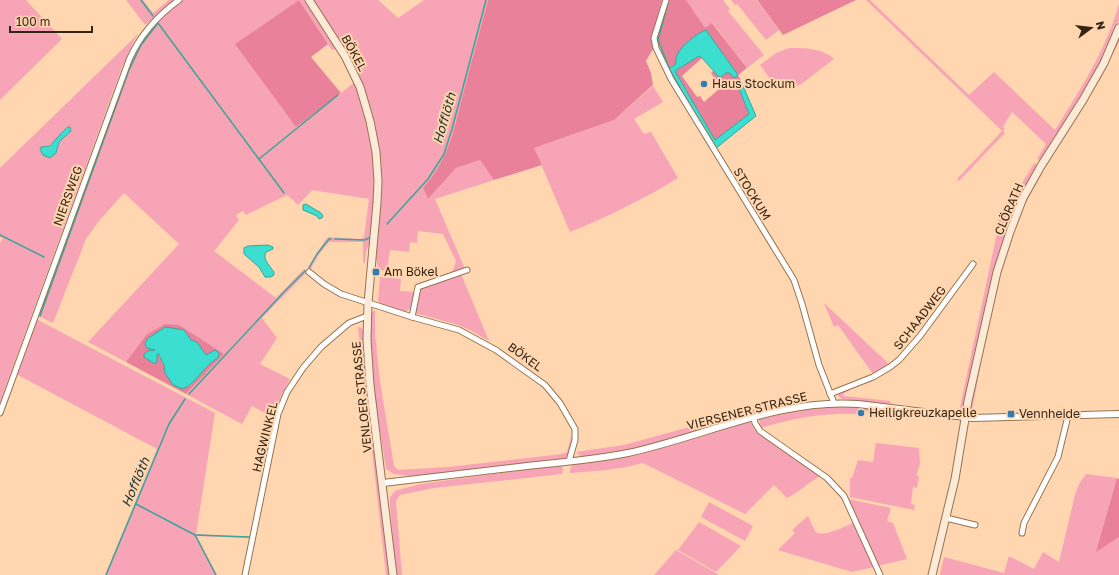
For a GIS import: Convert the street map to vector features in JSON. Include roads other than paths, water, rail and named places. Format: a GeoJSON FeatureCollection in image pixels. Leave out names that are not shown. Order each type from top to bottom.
{"type":"FeatureCollection","features":[{"type":"Feature","properties":{"kind":"main road","name":"BÖKEL"},"geometry":{"type":"LineString","coordinates":[[309,0],[345,56],[360,87],[370,121]]}},
{"type":"Feature","properties":{"kind":"main road","name":"CLÖRATH"},"geometry":{"type":"LineString","coordinates":[[965,418],[997,272],[1010,232],[1024,198],[1041,166],[1083,100],[1100,69],[1119,28]]}},
{"type":"Feature","properties":{"kind":"main road","name":"VENLOER STRASSE"},"geometry":{"type":"LineString","coordinates":[[370,121],[376,152],[378,181],[376,226],[367,316],[367,340],[370,385],[393,575]]}},
{"type":"Feature","properties":{"kind":"main road"},"geometry":{"type":"LineString","coordinates":[[932,575],[958,468],[965,418]]}},
{"type":"Feature","properties":{"kind":"street","name":"NIERSWEG"},"geometry":{"type":"LineString","coordinates":[[0,413],[129,60],[137,44],[148,29],[162,13],[179,0]]}},
{"type":"Feature","properties":{"kind":"street","name":"STOCKUM"},"geometry":{"type":"LineString","coordinates":[[666,0],[654,38],[656,48],[671,79],[794,280],[818,365],[834,403]]}},
{"type":"Feature","properties":{"kind":"street","name":"SCHAADWEG"},"geometry":{"type":"LineString","coordinates":[[830,394],[876,375],[902,358],[924,332],[973,264]]}},
{"type":"Feature","properties":{"kind":"street"},"geometry":{"type":"LineString","coordinates":[[412,317],[418,287],[467,270]]}},
{"type":"Feature","properties":{"kind":"street","name":"BÖKEL"},"geometry":{"type":"LineString","coordinates":[[309,272],[335,291],[412,317],[459,330],[496,350],[545,385],[560,403],[575,429],[575,440],[570,462]]}},
{"type":"Feature","properties":{"kind":"street","name":"HAGWINKEL"},"geometry":{"type":"LineString","coordinates":[[245,575],[278,414],[287,392],[303,368],[321,347],[349,323],[367,316]]}},
{"type":"Feature","properties":{"kind":"street","name":"VIERSENER STRASSE"},"geometry":{"type":"LineString","coordinates":[[383,483],[570,462],[632,452],[798,407],[834,403],[874,405],[965,418],[1119,414]]}},
{"type":"Feature","properties":{"kind":"street"},"geometry":{"type":"LineString","coordinates":[[1022,533],[1024,523],[1058,457],[1068,416]]}},
{"type":"Feature","properties":{"kind":"street"},"geometry":{"type":"LineString","coordinates":[[754,418],[760,431],[827,478],[844,496],[880,575]]}},
{"type":"Feature","properties":{"kind":"street"},"geometry":{"type":"LineString","coordinates":[[946,518],[975,525]]}},
{"type":"Feature","properties":{"kind":"water"},"geometry":{"type":"Polygon","coordinates":[[[706,30],[738,75],[734,78],[730,73],[726,73],[721,77],[718,76],[699,56],[675,71],[715,140],[749,114],[736,81],[740,79],[756,116],[715,149],[669,68],[675,65],[679,51],[690,40],[706,30]]]}},
{"type":"Feature","properties":{"kind":"water"},"geometry":{"type":"Polygon","coordinates":[[[68,127],[70,127],[71,131],[59,142],[56,153],[50,158],[43,155],[40,149],[41,147],[50,146],[68,127]]]}},
{"type":"Feature","properties":{"kind":"water"},"geometry":{"type":"Polygon","coordinates":[[[306,204],[321,213],[323,216],[322,218],[319,219],[317,216],[303,210],[303,205],[306,204]]]}},
{"type":"Feature","properties":{"kind":"water"},"geometry":{"type":"Polygon","coordinates":[[[268,245],[273,247],[273,249],[266,252],[265,257],[274,272],[274,275],[271,277],[265,277],[259,267],[244,254],[244,248],[248,246],[268,245]]]}},
{"type":"Feature","properties":{"kind":"water"},"geometry":{"type":"Polygon","coordinates":[[[165,327],[184,330],[191,340],[197,342],[206,355],[215,350],[219,353],[218,358],[213,361],[193,382],[183,389],[173,385],[165,373],[164,365],[158,353],[156,363],[153,363],[144,357],[144,354],[148,351],[155,350],[147,348],[145,344],[147,339],[165,327]]]}},
{"type":"Feature","properties":{"kind":"waterway"},"geometry":{"type":"LineString","coordinates":[[141,0],[153,16]]}},
{"type":"Feature","properties":{"kind":"waterway","name":"Hofflöth"},"geometry":{"type":"LineString","coordinates":[[387,224],[428,179],[444,154],[486,0]]}},
{"type":"Feature","properties":{"kind":"waterway"},"geometry":{"type":"LineString","coordinates":[[669,0],[658,40],[669,67]]}},
{"type":"Feature","properties":{"kind":"waterway"},"geometry":{"type":"LineString","coordinates":[[40,316],[129,70],[141,45],[158,23],[284,193]]}},
{"type":"Feature","properties":{"kind":"waterway"},"geometry":{"type":"LineString","coordinates":[[259,159],[338,95]]}},
{"type":"Feature","properties":{"kind":"waterway"},"geometry":{"type":"LineString","coordinates":[[0,235],[44,257]]}},
{"type":"Feature","properties":{"kind":"waterway","name":"Hofflöth"},"geometry":{"type":"LineString","coordinates":[[335,239],[365,240],[369,238]]}},
{"type":"Feature","properties":{"kind":"waterway","name":"Hofflöth"},"geometry":{"type":"LineString","coordinates":[[309,268],[317,254],[329,239],[331,239]]}},
{"type":"Feature","properties":{"kind":"waterway","name":"Hofflöth"},"geometry":{"type":"LineString","coordinates":[[189,394],[305,271]]}},
{"type":"Feature","properties":{"kind":"waterway","name":"Hofflöth"},"geometry":{"type":"LineString","coordinates":[[106,575],[169,424],[185,399]]}},
{"type":"Feature","properties":{"kind":"waterway"},"geometry":{"type":"LineString","coordinates":[[136,504],[195,535],[216,575]]}},
{"type":"Feature","properties":{"kind":"waterway"},"geometry":{"type":"LineString","coordinates":[[196,535],[249,537]]}},
{"type":"Feature","properties":{"kind":"place","name":"Haus Stockum"},"geometry":{"type":"Point","coordinates":[704,84]}},
{"type":"Feature","properties":{"kind":"place","name":"Am Bökel"},"geometry":{"type":"Point","coordinates":[376,272]}},
{"type":"Feature","properties":{"kind":"place","name":"Heiligkreuzkapelle"},"geometry":{"type":"Point","coordinates":[861,413]}},
{"type":"Feature","properties":{"kind":"place","name":"Vennheide"},"geometry":{"type":"Point","coordinates":[1011,414]}}]}
